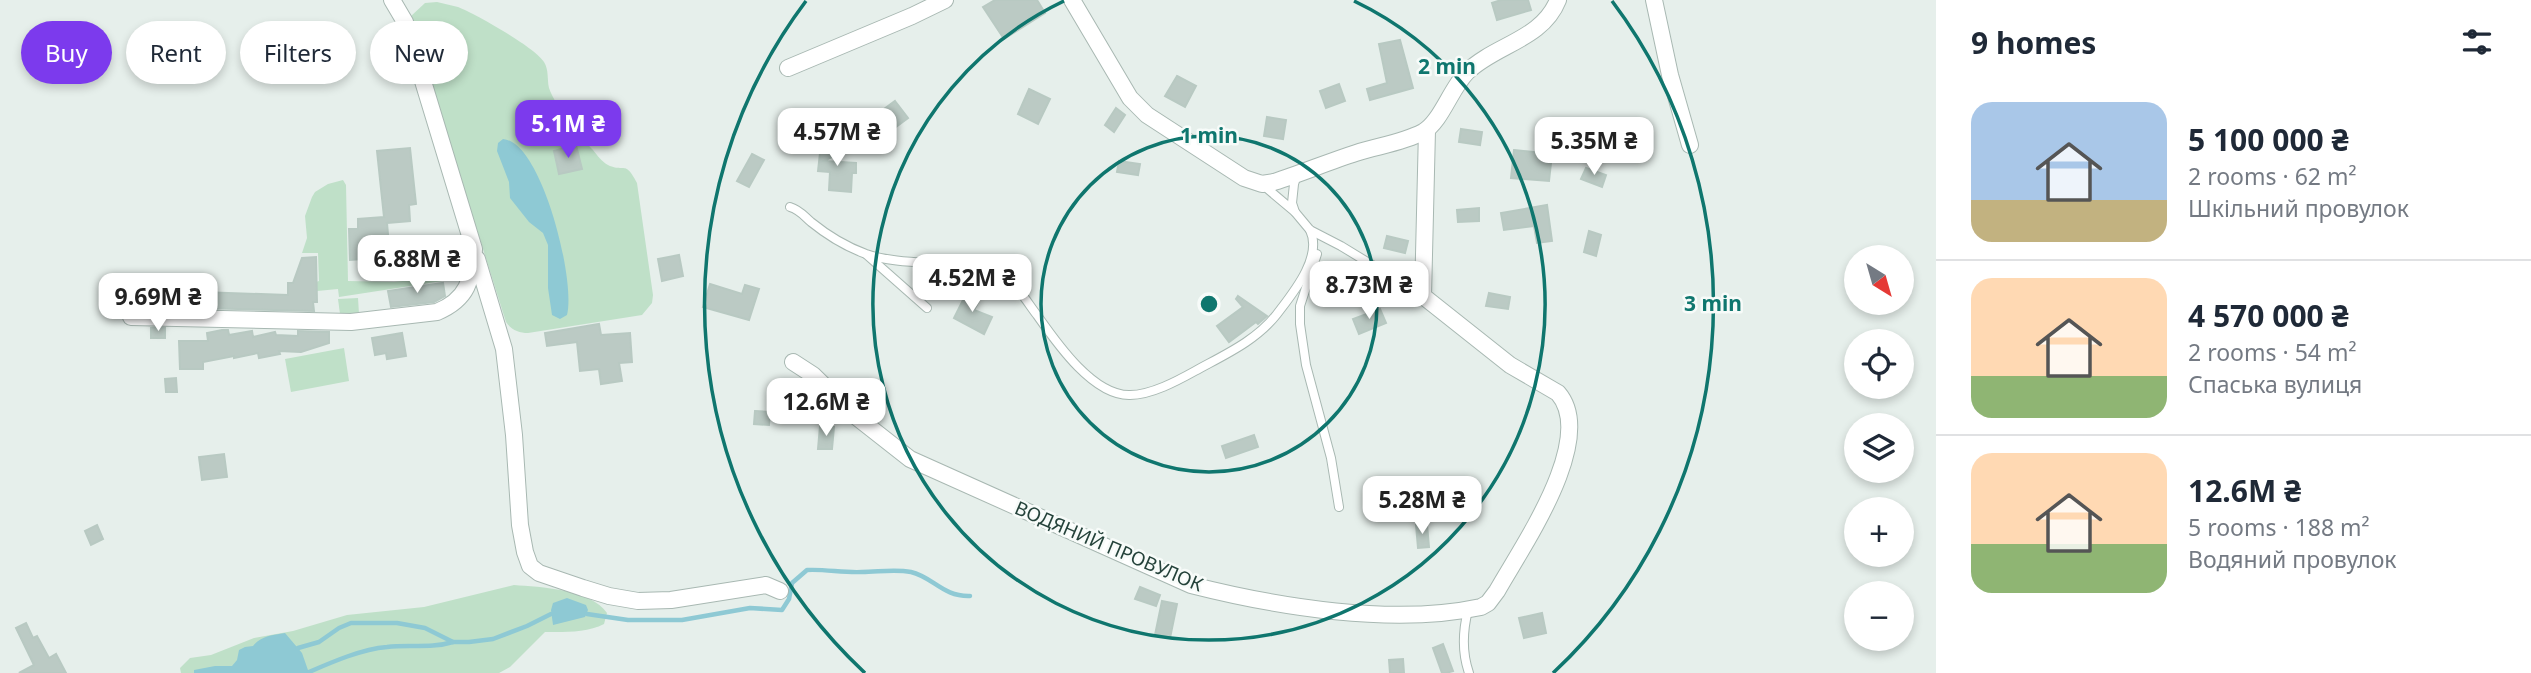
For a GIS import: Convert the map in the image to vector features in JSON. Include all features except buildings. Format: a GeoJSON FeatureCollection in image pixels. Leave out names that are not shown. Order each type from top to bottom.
{"type":"FeatureCollection","features":[{"type":"Feature","properties":{"kind":"street"},"geometry":{"type":"LineString","coordinates":[[392,0],[405,22],[504,349],[514,435],[520,525],[530,566],[539,573],[583,588],[638,601],[671,600],[766,586],[780,590]]}},
{"type":"Feature","properties":{"kind":"street"},"geometry":{"type":"LineString","coordinates":[[788,68],[944,0]]}},
{"type":"Feature","properties":{"kind":"street"},"geometry":{"type":"LineString","coordinates":[[1072,0],[1130,99],[1161,125],[1244,178],[1262,184],[1427,130]]}},
{"type":"Feature","properties":{"kind":"street"},"geometry":{"type":"LineString","coordinates":[[1423,296],[1427,130],[1467,72],[1541,26],[1549,18],[1558,0]]}},
{"type":"Feature","properties":{"kind":"street"},"geometry":{"type":"LineString","coordinates":[[1654,0],[1670,75],[1690,145]]}},
{"type":"Feature","properties":{"kind":"street"},"geometry":{"type":"LineString","coordinates":[[131,317],[352,322],[437,312],[450,307],[461,297],[473,272],[474,249]]}},
{"type":"Feature","properties":{"kind":"street","name":"ВОДЯНИЙ ПРОВУЛОК"},"geometry":{"type":"LineString","coordinates":[[793,362],[813,375],[854,415],[910,459],[1191,585],[1222,593],[1342,612],[1403,614],[1468,610],[1491,600],[1556,487],[1567,444],[1569,418],[1558,393],[1510,365],[1423,296]]}},
{"type":"Feature","properties":{"kind":"lane"},"geometry":{"type":"LineString","coordinates":[[1295,212],[1292,194],[1297,174]]}},
{"type":"Feature","properties":{"kind":"lane"},"geometry":{"type":"LineString","coordinates":[[1262,184],[1295,212],[1314,239],[1317,253],[1300,306],[1300,324],[1306,365],[1331,458],[1339,507]]}},
{"type":"Feature","properties":{"kind":"lane"},"geometry":{"type":"LineString","coordinates":[[790,207],[798,209],[830,235],[864,253],[927,308]]}},
{"type":"Feature","properties":{"kind":"lane"},"geometry":{"type":"LineString","coordinates":[[1310,230],[1423,296]]}},
{"type":"Feature","properties":{"kind":"lane"},"geometry":{"type":"LineString","coordinates":[[864,253],[891,260],[994,272],[1005,277],[1021,293],[1058,345],[1077,366],[1104,388],[1132,396],[1188,375],[1262,330],[1298,282],[1312,256],[1314,239]]}},
{"type":"Feature","properties":{"kind":"lane"},"geometry":{"type":"LineString","coordinates":[[1468,610],[1465,650],[1469,673]]}},
{"type":"Feature","properties":{"kind":"green space"},"geometry":{"type":"Polygon","coordinates":[[[437,2],[458,7],[517,40],[539,56],[546,65],[552,95],[575,129],[604,162],[630,171],[637,183],[653,295],[652,303],[642,315],[528,333],[510,327],[506,322],[431,84],[468,84],[468,21],[411,21],[410,17],[425,3],[437,2]]]}},
{"type":"Feature","properties":{"kind":"green space"},"geometry":{"type":"Polygon","coordinates":[[[343,180],[346,185],[348,281],[394,282],[456,275],[457,271],[466,271],[462,278],[339,297],[338,289],[317,291],[318,253],[302,253],[307,238],[305,216],[315,192],[328,184],[343,180]]]}},
{"type":"Feature","properties":{"kind":"green space"},"geometry":{"type":"Polygon","coordinates":[[[358,298],[359,314],[340,314],[338,299],[358,298]]]}},
{"type":"Feature","properties":{"kind":"green space"},"geometry":{"type":"Polygon","coordinates":[[[344,348],[349,381],[291,392],[285,359],[344,348]]]}},
{"type":"Feature","properties":{"kind":"green space"},"geometry":{"type":"Polygon","coordinates":[[[514,585],[564,591],[589,599],[607,613],[604,624],[583,630],[545,632],[510,667],[499,673],[181,673],[180,668],[190,658],[211,655],[254,638],[293,631],[347,615],[424,607],[514,585]]]}},
{"type":"Feature","properties":{"kind":"water"},"geometry":{"type":"Polygon","coordinates":[[[503,139],[517,146],[531,163],[553,215],[561,245],[568,298],[567,315],[560,319],[552,315],[548,288],[548,245],[543,233],[529,222],[510,198],[509,182],[497,151],[498,143],[503,139]]]}},
{"type":"Feature","properties":{"kind":"water"},"geometry":{"type":"Polygon","coordinates":[[[567,598],[586,605],[588,610],[585,617],[553,625],[553,603],[567,598]]]}},
{"type":"Feature","properties":{"kind":"water"},"geometry":{"type":"Polygon","coordinates":[[[285,633],[302,653],[309,673],[194,673],[194,670],[215,666],[232,666],[237,660],[239,650],[253,646],[267,636],[285,633]]]}},
{"type":"Feature","properties":{"kind":"waterway"},"geometry":{"type":"LineString","coordinates":[[587,614],[628,620],[682,620],[750,608],[782,610],[789,599],[792,583],[807,570],[911,572],[952,593],[970,596]]}},
{"type":"Feature","properties":{"kind":"waterway"},"geometry":{"type":"LineString","coordinates":[[298,648],[319,642],[351,623],[397,623],[425,628],[453,642],[469,642],[493,639],[551,614]]}},
{"type":"Feature","properties":{"kind":"waterway"},"geometry":{"type":"LineString","coordinates":[[309,672],[347,656],[377,648],[453,642]]}}]}
